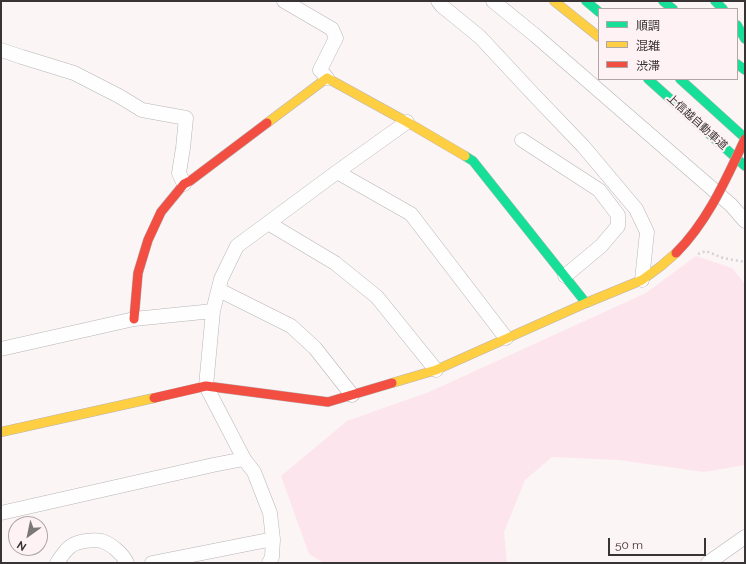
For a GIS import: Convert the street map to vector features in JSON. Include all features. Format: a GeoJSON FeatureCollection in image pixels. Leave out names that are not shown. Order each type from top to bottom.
{"type":"FeatureCollection","features":[{"type":"Feature","properties":{"kind":"main road"},"geometry":{"type":"LineString","coordinates":[[554,1],[598,36]]}},
{"type":"Feature","properties":{"kind":"main road"},"geometry":{"type":"LineString","coordinates":[[586,1],[598,11]]}},
{"type":"Feature","properties":{"kind":"main road"},"geometry":{"type":"LineString","coordinates":[[664,1],[672,8]]}},
{"type":"Feature","properties":{"kind":"main road"},"geometry":{"type":"LineString","coordinates":[[738,27],[745,39]]}},
{"type":"Feature","properties":{"kind":"main road"},"geometry":{"type":"LineString","coordinates":[[134,319],[138,273],[148,240],[161,212],[184,184],[327,78],[407,122],[473,161],[586,303]]}},
{"type":"Feature","properties":{"kind":"main road","name":"上信越自動車道"},"geometry":{"type":"LineString","coordinates":[[649,80],[745,166]]}},
{"type":"Feature","properties":{"kind":"main road","name":"上信越自動車道"},"geometry":{"type":"LineString","coordinates":[[681,80],[745,139]]}},
{"type":"Feature","properties":{"kind":"main road"},"geometry":{"type":"LineString","coordinates":[[1,432],[206,386],[328,402],[436,370],[586,303],[642,280],[661,266],[690,238],[709,210],[745,139]]}},
{"type":"Feature","properties":{"kind":"street"},"geometry":{"type":"LineString","coordinates":[[284,1],[332,29],[336,38],[320,70],[327,78]]}},
{"type":"Feature","properties":{"kind":"street"},"geometry":{"type":"LineString","coordinates":[[438,1],[480,37],[583,146],[636,209],[647,232],[642,280]]}},
{"type":"Feature","properties":{"kind":"street"},"geometry":{"type":"LineString","coordinates":[[493,1],[536,36],[731,205],[745,221]]}},
{"type":"Feature","properties":{"kind":"street"},"geometry":{"type":"LineString","coordinates":[[1,50],[22,58],[74,73],[119,96],[142,110],[186,118],[179,173],[184,184]]}},
{"type":"Feature","properties":{"kind":"street"},"geometry":{"type":"LineString","coordinates":[[269,563],[272,557],[273,539],[270,513],[254,472],[244,459],[206,386],[214,311],[221,279],[237,246],[407,122]]}},
{"type":"Feature","properties":{"kind":"street"},"geometry":{"type":"LineString","coordinates":[[522,140],[599,190],[618,215],[618,226],[601,246],[565,276]]}},
{"type":"Feature","properties":{"kind":"street"},"geometry":{"type":"LineString","coordinates":[[337,172],[411,214],[506,338]]}},
{"type":"Feature","properties":{"kind":"street"},"geometry":{"type":"LineString","coordinates":[[268,224],[335,263],[377,297],[436,370]]}},
{"type":"Feature","properties":{"kind":"street"},"geometry":{"type":"LineString","coordinates":[[219,290],[291,326],[315,348],[352,395]]}},
{"type":"Feature","properties":{"kind":"street"},"geometry":{"type":"LineString","coordinates":[[1,349],[134,319],[214,311]]}},
{"type":"Feature","properties":{"kind":"street"},"geometry":{"type":"LineString","coordinates":[[1,513],[213,464],[244,459]]}},
{"type":"Feature","properties":{"kind":"street"},"geometry":{"type":"LineString","coordinates":[[708,563],[745,538]]}},
{"type":"Feature","properties":{"kind":"street"},"geometry":{"type":"LineString","coordinates":[[152,563],[171,561],[273,539]]}},
{"type":"Feature","properties":{"kind":"street"},"geometry":{"type":"LineString","coordinates":[[57,563],[62,555],[72,545],[85,541],[101,541],[120,553],[127,563]]}},
{"type":"Feature","properties":{"kind":"path"},"geometry":{"type":"LineString","coordinates":[[693,256],[706,251],[723,258],[745,262]]}},
{"type":"Feature","properties":{"kind":"shaded area"},"geometry":{"type":"Polygon","coordinates":[[[696,256],[732,268],[745,284],[745,465],[704,472],[619,460],[552,457],[525,480],[504,532],[507,563],[324,563],[309,554],[281,476],[347,421],[429,392],[646,293],[696,256]]]}},
{"type":"Feature","properties":{"kind":"traffic: fast"},"geometry":{"type":"LineString","coordinates":[[586,1],[598,11]]}},
{"type":"Feature","properties":{"kind":"traffic: fast"},"geometry":{"type":"LineString","coordinates":[[663,1],[672,8]]}},
{"type":"Feature","properties":{"kind":"traffic: fast"},"geometry":{"type":"LineString","coordinates":[[715,1],[722,8]]}},
{"type":"Feature","properties":{"kind":"traffic: fast"},"geometry":{"type":"LineString","coordinates":[[738,27],[745,39]]}},
{"type":"Feature","properties":{"kind":"traffic: fast"},"geometry":{"type":"LineString","coordinates":[[738,65],[745,70]]}},
{"type":"Feature","properties":{"kind":"traffic: fast"},"geometry":{"type":"LineString","coordinates":[[649,80],[745,166]]}},
{"type":"Feature","properties":{"kind":"traffic: fast"},"geometry":{"type":"LineString","coordinates":[[681,80],[745,138]]}},
{"type":"Feature","properties":{"kind":"traffic: fast"},"geometry":{"type":"LineString","coordinates":[[465,156],[473,161],[586,303]]}},
{"type":"Feature","properties":{"kind":"traffic: slow"},"geometry":{"type":"LineString","coordinates":[[554,1],[598,36]]}},
{"type":"Feature","properties":{"kind":"traffic: slow"},"geometry":{"type":"LineString","coordinates":[[267,123],[327,78],[465,156]]}},
{"type":"Feature","properties":{"kind":"traffic: slow"},"geometry":{"type":"LineString","coordinates":[[392,383],[436,370],[586,303],[642,280],[676,253]]}},
{"type":"Feature","properties":{"kind":"traffic: slow"},"geometry":{"type":"LineString","coordinates":[[1,432],[154,398]]}},
{"type":"Feature","properties":{"kind":"traffic: jam"},"geometry":{"type":"LineString","coordinates":[[134,319],[138,273],[148,240],[161,212],[184,184],[267,123]]}},
{"type":"Feature","properties":{"kind":"traffic: jam"},"geometry":{"type":"LineString","coordinates":[[676,253],[698,227],[707,213],[745,139]]}},
{"type":"Feature","properties":{"kind":"traffic: jam"},"geometry":{"type":"LineString","coordinates":[[154,398],[206,386],[328,402],[392,383]]}}]}
